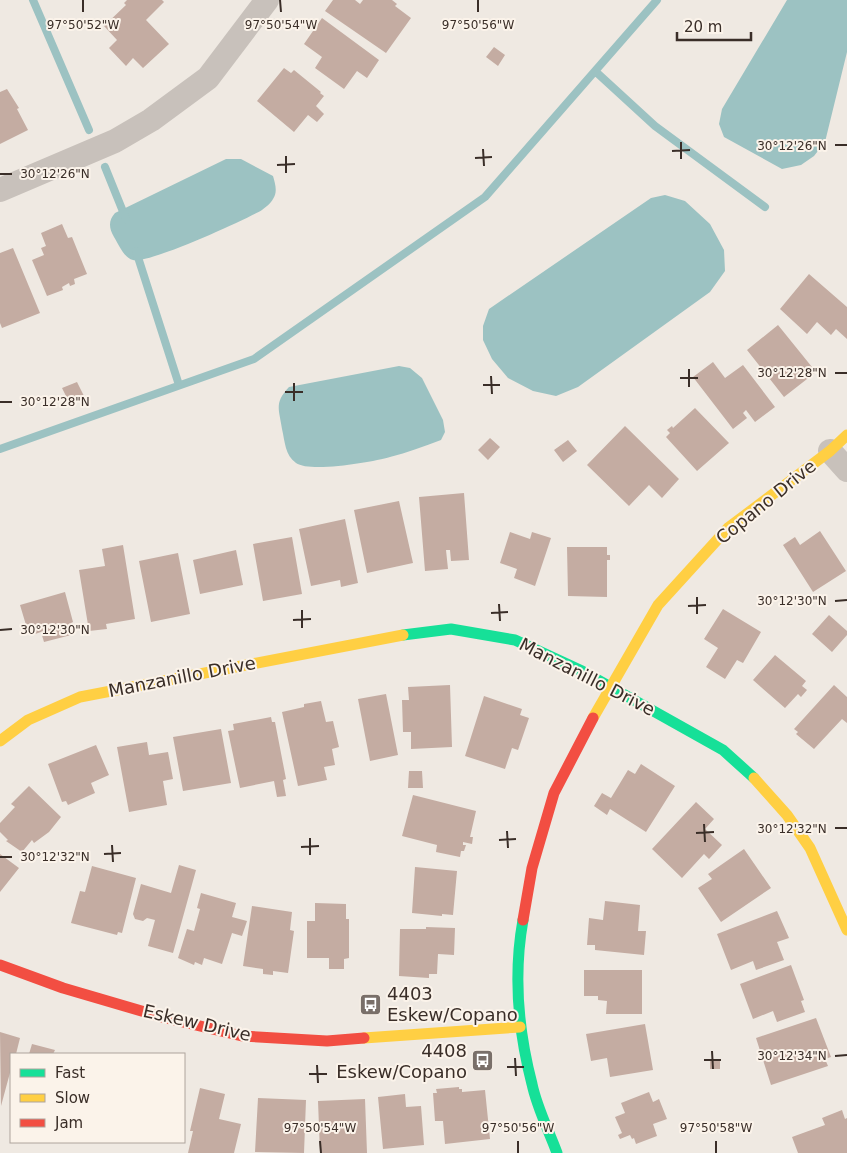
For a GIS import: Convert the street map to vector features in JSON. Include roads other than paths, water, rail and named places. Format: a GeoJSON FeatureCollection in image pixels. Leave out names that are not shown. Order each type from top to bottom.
{"type":"FeatureCollection","features":[{"type":"Feature","properties":{"kind":"street"},"geometry":{"type":"LineString","coordinates":[[0,190],[115,141],[150,120],[208,78],[268,0]]}},
{"type":"Feature","properties":{"kind":"street"},"geometry":{"type":"LineString","coordinates":[[839,443],[847,470]]}},
{"type":"Feature","properties":{"kind":"street","name":"Copano Drive"},"geometry":{"type":"LineString","coordinates":[[557,1153],[532,1086],[520,1027],[517,988],[520,937],[532,868],[554,793],[610,686],[658,605],[728,528],[839,443]]}},
{"type":"Feature","properties":{"kind":"street","name":"Manzanillo Drive"},"geometry":{"type":"LineString","coordinates":[[0,741],[28,720],[80,697],[392,636],[450,629],[515,640],[582,671],[723,750],[750,774],[787,815],[810,848],[846,923]]}},
{"type":"Feature","properties":{"kind":"street","name":"Eskew Drive"},"geometry":{"type":"LineString","coordinates":[[0,965],[81,994],[162,1017],[242,1036],[327,1042],[520,1027]]}},
{"type":"Feature","properties":{"kind":"water"},"geometry":{"type":"Polygon","coordinates":[[[787,0],[847,0],[847,52],[825,142],[814,156],[801,165],[782,169],[724,137],[719,124],[722,109],[787,0]]]}},
{"type":"Feature","properties":{"kind":"water"},"geometry":{"type":"Polygon","coordinates":[[[226,159],[241,159],[273,176],[276,188],[275,196],[268,205],[237,223],[176,249],[133,260],[124,254],[111,231],[110,222],[115,213],[226,159]]]}},
{"type":"Feature","properties":{"kind":"water"},"geometry":{"type":"Polygon","coordinates":[[[665,195],[685,201],[710,224],[724,250],[725,271],[710,292],[578,387],[556,396],[533,391],[508,378],[492,359],[483,340],[483,326],[489,309],[651,198],[665,195]]]}},
{"type":"Feature","properties":{"kind":"water"},"geometry":{"type":"Polygon","coordinates":[[[399,366],[410,368],[422,378],[443,420],[445,432],[441,440],[382,459],[356,464],[314,467],[303,466],[292,460],[286,448],[279,411],[279,402],[289,387],[399,366]]]}},
{"type":"Feature","properties":{"kind":"waterway"},"geometry":{"type":"LineString","coordinates":[[33,0],[89,130]]}},
{"type":"Feature","properties":{"kind":"waterway"},"geometry":{"type":"LineString","coordinates":[[0,449],[254,359],[485,197],[657,0]]}},
{"type":"Feature","properties":{"kind":"waterway"},"geometry":{"type":"LineString","coordinates":[[595,71],[655,126],[765,207]]}},
{"type":"Feature","properties":{"kind":"waterway"},"geometry":{"type":"LineString","coordinates":[[105,167],[126,219]]}},
{"type":"Feature","properties":{"kind":"waterway"},"geometry":{"type":"LineString","coordinates":[[136,251],[179,385]]}},
{"type":"Feature","properties":{"kind":"place","name":"4403 Eskew/Copano"},"geometry":{"type":"Point","coordinates":[371,1004]}},
{"type":"Feature","properties":{"kind":"place","name":"4408 Eskew/Copano"},"geometry":{"type":"Point","coordinates":[483,1061]}}]}
